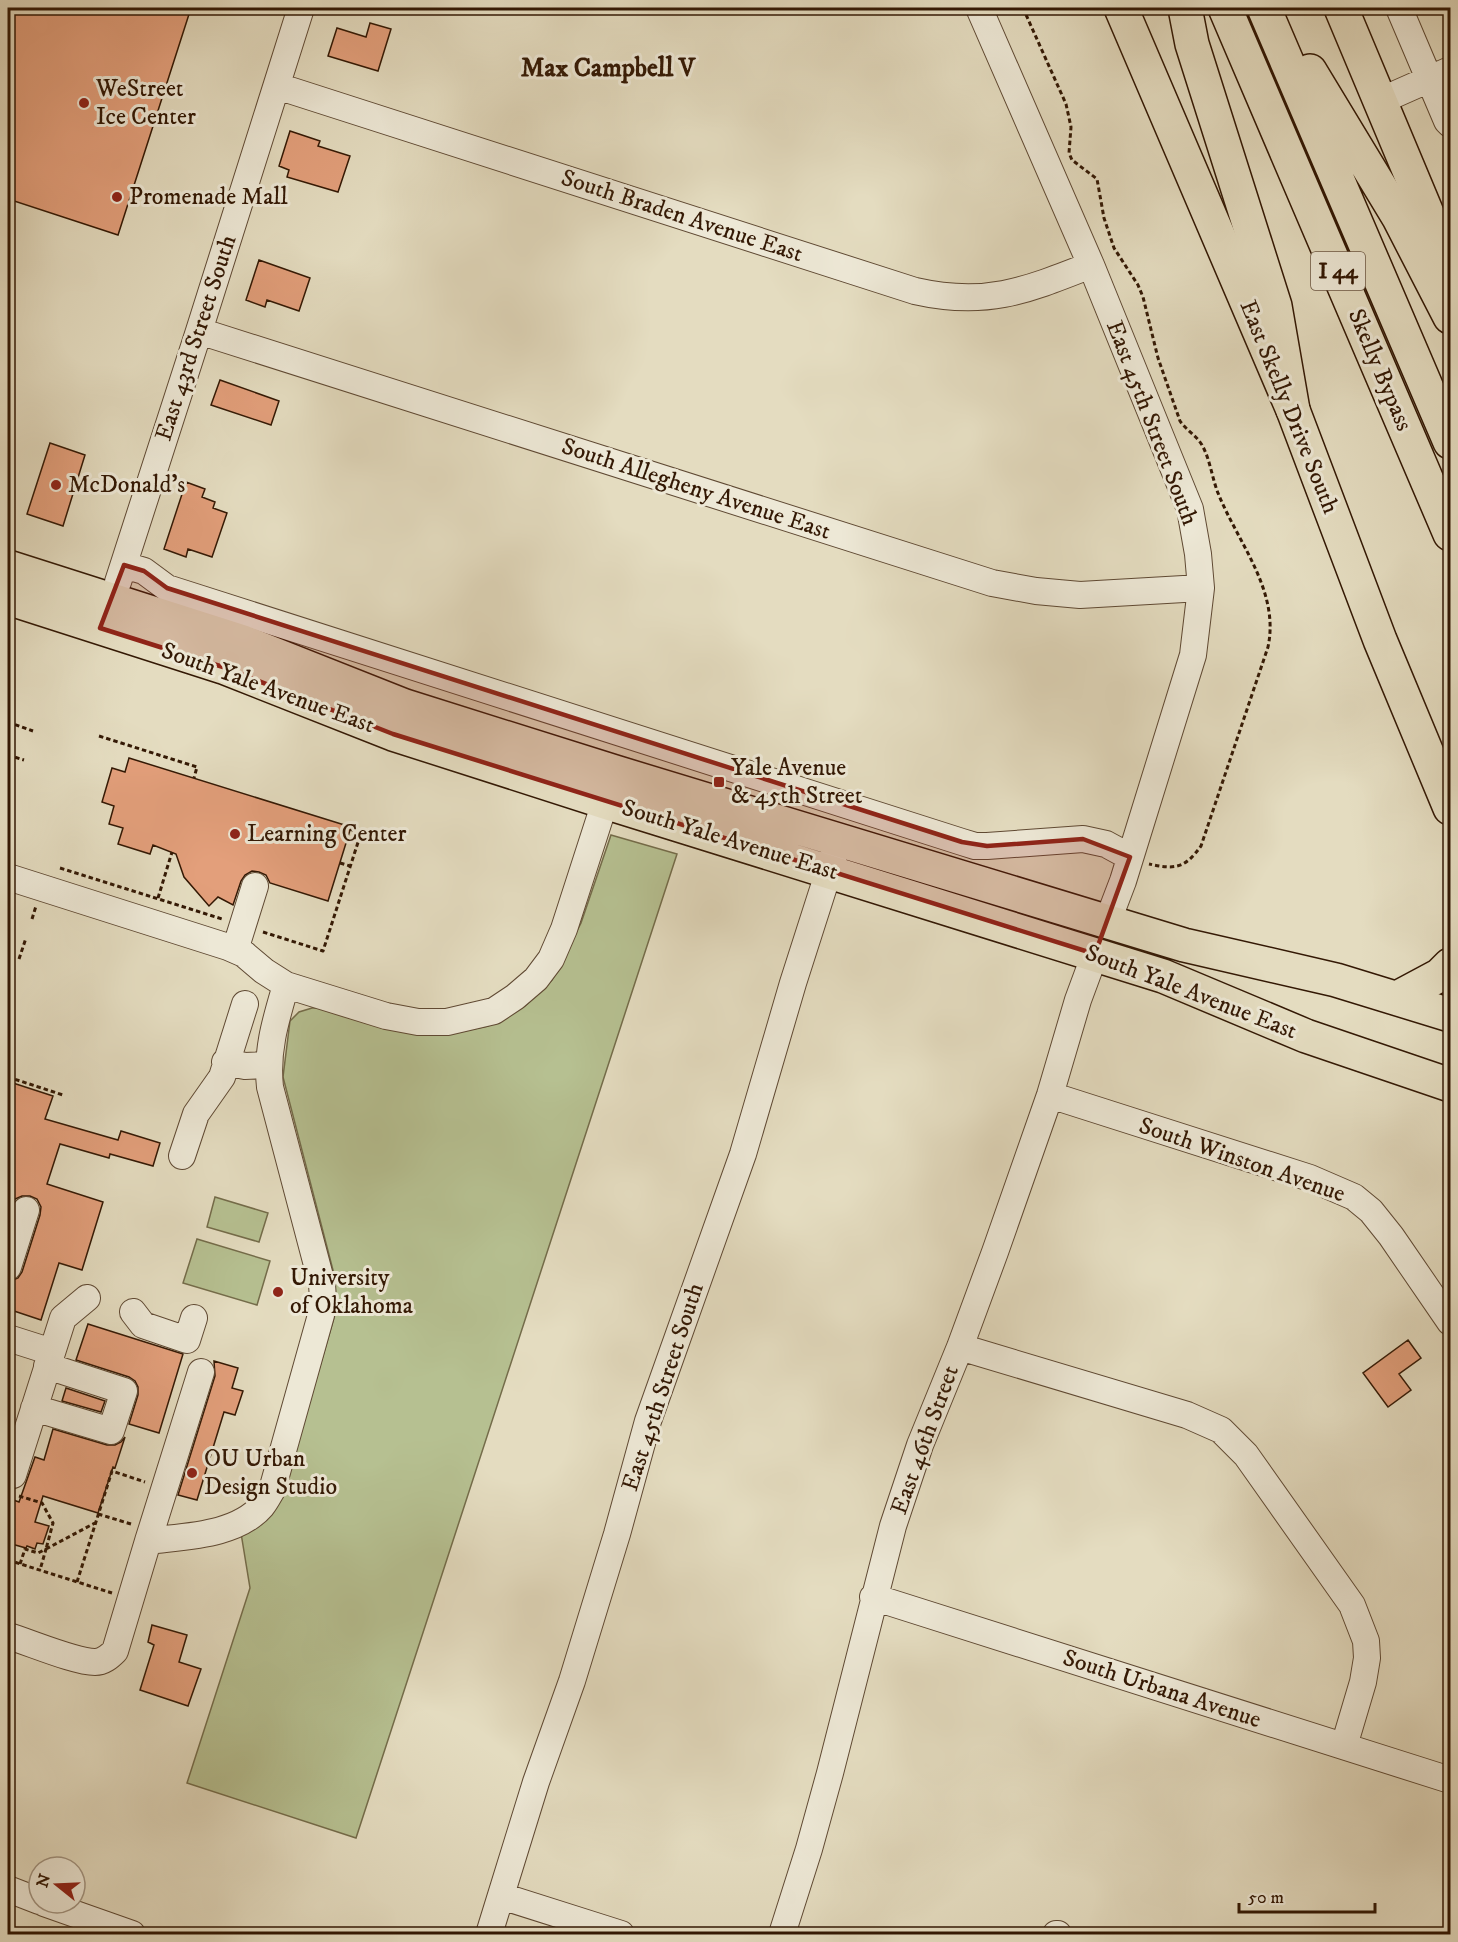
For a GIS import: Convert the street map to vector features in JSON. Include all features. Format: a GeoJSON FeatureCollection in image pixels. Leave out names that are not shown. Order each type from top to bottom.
{"type":"FeatureCollection","features":[{"type":"Feature","properties":{"kind":"main road","name":"East Skelly Drive South"},"geometry":{"type":"LineString","coordinates":[[1121,8],[1293,410],[1380,640],[1450,808]]}},
{"type":"Feature","properties":{"kind":"main road"},"geometry":{"type":"LineString","coordinates":[[1185,8],[1192,44],[1275,306],[1293,410]]}},
{"type":"Feature","properties":{"kind":"main road","name":"Skelly Bypass"},"geometry":{"type":"LineString","coordinates":[[1225,8],[1450,534]]}},
{"type":"Feature","properties":{"kind":"main road","name":"Skelly Bypass"},"geometry":{"type":"LineString","coordinates":[[1264,8],[1450,442]]}},
{"type":"Feature","properties":{"kind":"main road"},"geometry":{"type":"LineString","coordinates":[[1272,8],[1399,218],[1450,316]]}},
{"type":"Feature","properties":{"kind":"main road"},"geometry":{"type":"LineString","coordinates":[[1341,8],[1449,260]]}},
{"type":"Feature","properties":{"kind":"main road","name":"South Yale Avenue East"},"geometry":{"type":"LineString","coordinates":[[8,567],[223,667],[393,734],[839,840],[1184,945],[1335,980],[1450,1015]]}},
{"type":"Feature","properties":{"kind":"main road","name":"South Yale Avenue East"},"geometry":{"type":"LineString","coordinates":[[8,598],[106,614]]}},
{"type":"Feature","properties":{"kind":"main road","name":"South Yale Avenue East"},"geometry":{"type":"LineString","coordinates":[[610,787],[829,871],[1095,954],[1203,991],[1335,1046],[1450,1085]]}},
{"type":"Feature","properties":{"kind":"main road"},"geometry":{"type":"LineString","coordinates":[[1095,954],[1107,922]]}},
{"type":"Feature","properties":{"kind":"main road"},"geometry":{"type":"LineString","coordinates":[[1397,998],[1440,975],[1450,965]]}},
{"type":"Feature","properties":{"kind":"street","name":"East 43rd Street South"},"geometry":{"type":"LineString","coordinates":[[106,614],[124,566],[200,331],[300,8]]}},
{"type":"Feature","properties":{"kind":"street","name":"East 45th Street South"},"geometry":{"type":"LineString","coordinates":[[979,8],[1091,265],[1190,509],[1201,588],[1193,655],[1130,857],[1107,922]]}},
{"type":"Feature","properties":{"kind":"street"},"geometry":{"type":"LineString","coordinates":[[1399,8],[1440,75],[1450,124]]}},
{"type":"Feature","properties":{"kind":"street"},"geometry":{"type":"LineString","coordinates":[[1380,101],[1440,75]]}},
{"type":"Feature","properties":{"kind":"street","name":"South Braden Avenue East"},"geometry":{"type":"LineString","coordinates":[[277,86],[915,291],[940,296],[978,298],[1013,293],[1091,265]]}},
{"type":"Feature","properties":{"kind":"street","name":"South Allegheny Avenue East"},"geometry":{"type":"LineString","coordinates":[[200,331],[992,583],[1036,591],[1080,595],[1201,588]]}},
{"type":"Feature","properties":{"kind":"street"},"geometry":{"type":"LineString","coordinates":[[124,566],[144,571],[167,588],[975,846],[1083,839],[1106,844],[1130,857]]}},
{"type":"Feature","properties":{"kind":"street"},"geometry":{"type":"LineString","coordinates":[[8,877],[235,950],[286,985],[386,1016],[418,1022],[447,1022],[494,1011],[536,979],[551,959],[564,929],[610,787]]}},
{"type":"Feature","properties":{"kind":"street","name":"East 45th Street South"},"geometry":{"type":"LineString","coordinates":[[489,1935],[536,1782],[572,1681],[617,1534],[648,1421],[743,1154],[793,983],[839,840]]}},
{"type":"Feature","properties":{"kind":"street"},"geometry":{"type":"LineString","coordinates":[[235,950],[255,886]]}},
{"type":"Feature","properties":{"kind":"street","name":"East 46th Street"},"geometry":{"type":"LineString","coordinates":[[782,1935],[830,1773],[893,1526],[920,1445],[960,1347],[1050,1095],[1081,990],[1095,954]]}},
{"type":"Feature","properties":{"kind":"street"},"geometry":{"type":"LineString","coordinates":[[144,1534],[213,1532],[250,1516],[262,1506],[272,1490],[321,1315],[322,1284],[270,1087],[268,1065],[272,1031],[286,985]]}},
{"type":"Feature","properties":{"kind":"street"},"geometry":{"type":"LineString","coordinates":[[182,1156],[196,1114],[222,1077],[244,1004]]}},
{"type":"Feature","properties":{"kind":"street"},"geometry":{"type":"LineString","coordinates":[[225,1062],[245,1066],[268,1065]]}},
{"type":"Feature","properties":{"kind":"street","name":"South Winston Avenue"},"geometry":{"type":"LineString","coordinates":[[1050,1095],[1310,1178],[1354,1197],[1371,1211],[1391,1236],[1450,1322]]}},
{"type":"Feature","properties":{"kind":"street"},"geometry":{"type":"LineString","coordinates":[[8,1267],[26,1210]]}},
{"type":"Feature","properties":{"kind":"street"},"geometry":{"type":"LineString","coordinates":[[16,1485],[34,1408],[63,1318],[87,1298]]}},
{"type":"Feature","properties":{"kind":"street"},"geometry":{"type":"LineString","coordinates":[[133,1312],[142,1325],[187,1340],[194,1318]]}},
{"type":"Feature","properties":{"kind":"street"},"geometry":{"type":"LineString","coordinates":[[8,1338],[124,1391],[111,1431],[34,1408]]}},
{"type":"Feature","properties":{"kind":"street"},"geometry":{"type":"LineString","coordinates":[[960,1347],[1187,1415],[1221,1430],[1246,1455],[1352,1605],[1366,1641],[1367,1658],[1363,1682],[1344,1746]]}},
{"type":"Feature","properties":{"kind":"street"},"geometry":{"type":"LineString","coordinates":[[8,1636],[97,1662],[108,1658],[115,1651],[144,1534],[201,1372]]}},
{"type":"Feature","properties":{"kind":"street","name":"South Urbana Avenue"},"geometry":{"type":"LineString","coordinates":[[873,1598],[1450,1780]]}},
{"type":"Feature","properties":{"kind":"street"},"geometry":{"type":"LineString","coordinates":[[8,1889],[27,1896]]}},
{"type":"Feature","properties":{"kind":"street"},"geometry":{"type":"LineString","coordinates":[[501,1896],[621,1935]]}},
{"type":"Feature","properties":{"kind":"street"},"geometry":{"type":"LineString","coordinates":[[77,1915],[132,1935]]}},
{"type":"Feature","properties":{"kind":"path"},"geometry":{"type":"LineString","coordinates":[[8,722],[33,731]]}},
{"type":"Feature","properties":{"kind":"path"},"geometry":{"type":"LineString","coordinates":[[99,736],[197,767],[194,778]]}},
{"type":"Feature","properties":{"kind":"path"},"geometry":{"type":"LineString","coordinates":[[8,755],[24,760]]}},
{"type":"Feature","properties":{"kind":"path"},"geometry":{"type":"LineString","coordinates":[[60,868],[323,951],[361,833],[350,829]]}},
{"type":"Feature","properties":{"kind":"path"},"geometry":{"type":"LineString","coordinates":[[158,898],[171,852]]}},
{"type":"Feature","properties":{"kind":"path"},"geometry":{"type":"LineString","coordinates":[[340,863],[350,866]]}},
{"type":"Feature","properties":{"kind":"path"},"geometry":{"type":"LineString","coordinates":[[19,960],[26,938]]}},
{"type":"Feature","properties":{"kind":"path"},"geometry":{"type":"LineString","coordinates":[[8,994],[13,977]]}},
{"type":"Feature","properties":{"kind":"path"},"geometry":{"type":"LineString","coordinates":[[8,1077],[63,1095]]}},
{"type":"Feature","properties":{"kind":"path"},"geometry":{"type":"LineString","coordinates":[[77,1582],[112,1471],[154,1485]]}},
{"type":"Feature","properties":{"kind":"path"},"geometry":{"type":"LineString","coordinates":[[16,1485],[43,1505],[53,1526],[40,1570]]}},
{"type":"Feature","properties":{"kind":"path"},"geometry":{"type":"LineString","coordinates":[[98,1514],[144,1534]]}},
{"type":"Feature","properties":{"kind":"path"},"geometry":{"type":"LineString","coordinates":[[20,1564],[25,1550],[38,1553],[96,1523]]}},
{"type":"Feature","properties":{"kind":"path"},"geometry":{"type":"LineString","coordinates":[[8,1560],[116,1594]]}},
{"type":"Feature","properties":{"kind":"highlighted area"},"geometry":{"type":"Polygon","coordinates":[[[124,565],[144,571],[167,588],[962,842],[987,846],[1083,839],[1130,857],[1095,954],[393,734],[223,667],[100,628],[124,565]]]}},
{"type":"Feature","properties":{"kind":"green space"},"geometry":{"type":"Polygon","coordinates":[[[611,835],[677,854],[356,1838],[187,1783],[250,1588],[241,1533],[282,1497],[336,1311],[334,1274],[283,1077],[290,1021],[299,1012],[320,1008],[449,1034],[488,1026],[525,1006],[552,980],[581,923],[611,835]]]}},
{"type":"Feature","properties":{"kind":"green space"},"geometry":{"type":"Polygon","coordinates":[[[215,1197],[268,1213],[259,1242],[207,1227],[215,1197]]]}},
{"type":"Feature","properties":{"kind":"green space"},"geometry":{"type":"Polygon","coordinates":[[[197,1239],[270,1261],[257,1305],[183,1283],[197,1239]]]}},
{"type":"Feature","properties":{"kind":"building","name":"WeStreet Ice Center"},"geometry":{"type":"Polygon","coordinates":[[[8,8],[191,8],[118,235],[8,199],[8,8]]]}},
{"type":"Feature","properties":{"kind":"building"},"geometry":{"type":"Polygon","coordinates":[[[370,23],[391,29],[378,71],[328,56],[337,28],[366,37],[370,23]]]}},
{"type":"Feature","properties":{"kind":"building"},"geometry":{"type":"Polygon","coordinates":[[[290,131],[320,141],[318,146],[350,156],[338,192],[287,177],[289,170],[279,166],[290,131]]]}},
{"type":"Feature","properties":{"kind":"building"},"geometry":{"type":"Polygon","coordinates":[[[259,260],[310,278],[299,311],[267,300],[265,307],[246,300],[259,260]]]}},
{"type":"Feature","properties":{"kind":"building"},"geometry":{"type":"Polygon","coordinates":[[[220,380],[279,401],[271,425],[211,405],[220,380]]]}},
{"type":"Feature","properties":{"kind":"building","name":"McDonald's"},"geometry":{"type":"Polygon","coordinates":[[[50,443],[85,455],[63,526],[27,514],[50,443]]]}},
{"type":"Feature","properties":{"kind":"building"},"geometry":{"type":"Polygon","coordinates":[[[186,482],[205,489],[202,497],[215,502],[213,508],[227,513],[212,557],[188,549],[186,557],[164,549],[186,482]]]}},
{"type":"Feature","properties":{"kind":"building","name":"Learning Center"},"geometry":{"type":"Polygon","coordinates":[[[129,758],[351,827],[328,901],[270,883],[266,875],[252,871],[241,881],[233,905],[218,897],[209,906],[184,877],[176,854],[153,845],[150,854],[118,844],[123,828],[109,824],[114,806],[102,802],[112,768],[125,772],[129,758]]]}},
{"type":"Feature","properties":{"kind":"building"},"geometry":{"type":"Polygon","coordinates":[[[13,1083],[53,1096],[45,1119],[118,1140],[121,1131],[160,1143],[153,1166],[110,1154],[109,1158],[60,1144],[47,1184],[103,1202],[82,1270],[59,1263],[41,1320],[8,1309],[13,1292],[8,1291],[8,1282],[18,1278],[22,1272],[41,1207],[37,1199],[22,1196],[15,1199],[8,1219],[8,1100],[13,1083]]]}},
{"type":"Feature","properties":{"kind":"building"},"geometry":{"type":"Polygon","coordinates":[[[88,1324],[183,1354],[159,1433],[129,1424],[138,1395],[135,1381],[76,1360],[88,1324]]]}},
{"type":"Feature","properties":{"kind":"building"},"geometry":{"type":"Polygon","coordinates":[[[1408,1340],[1421,1358],[1399,1374],[1411,1390],[1388,1407],[1363,1373],[1408,1340]]]}},
{"type":"Feature","properties":{"kind":"building"},"geometry":{"type":"Polygon","coordinates":[[[214,1361],[238,1368],[232,1388],[243,1391],[235,1415],[224,1412],[197,1500],[178,1495],[215,1376],[214,1361]]]}},
{"type":"Feature","properties":{"kind":"building"},"geometry":{"type":"Polygon","coordinates":[[[66,1388],[105,1401],[101,1412],[62,1401],[66,1388]]]}},
{"type":"Feature","properties":{"kind":"building"},"geometry":{"type":"Polygon","coordinates":[[[53,1429],[107,1445],[115,1445],[125,1437],[98,1513],[43,1496],[35,1522],[49,1526],[43,1544],[37,1543],[35,1549],[8,1543],[8,1498],[19,1502],[35,1457],[44,1460],[53,1429]]]}},
{"type":"Feature","properties":{"kind":"building"},"geometry":{"type":"Polygon","coordinates":[[[152,1625],[187,1635],[179,1662],[201,1669],[188,1706],[140,1690],[154,1645],[148,1642],[152,1625]]]}},
{"type":"Feature","properties":{"kind":"place","name":"WeStreet Ice Center"},"geometry":{"type":"Point","coordinates":[84,103]}},
{"type":"Feature","properties":{"kind":"place","name":"Promenade Mall"},"geometry":{"type":"Point","coordinates":[117,197]}},
{"type":"Feature","properties":{"kind":"place","name":"McDonald's"},"geometry":{"type":"Point","coordinates":[56,485]}},
{"type":"Feature","properties":{"kind":"place","name":"Yale Avenue & 45th Street"},"geometry":{"type":"Point","coordinates":[719,782]}},
{"type":"Feature","properties":{"kind":"place","name":"Learning Center"},"geometry":{"type":"Point","coordinates":[235,834]}},
{"type":"Feature","properties":{"kind":"place","name":"University of Oklahoma"},"geometry":{"type":"Point","coordinates":[278,1292]}},
{"type":"Feature","properties":{"kind":"place","name":"OU Urban Design Studio"},"geometry":{"type":"Point","coordinates":[192,1473]}},
{"type":"Feature","properties":{"kind":"district","name":"Max Campbell V"},"geometry":{"type":"Point","coordinates":[608,68]}}]}
